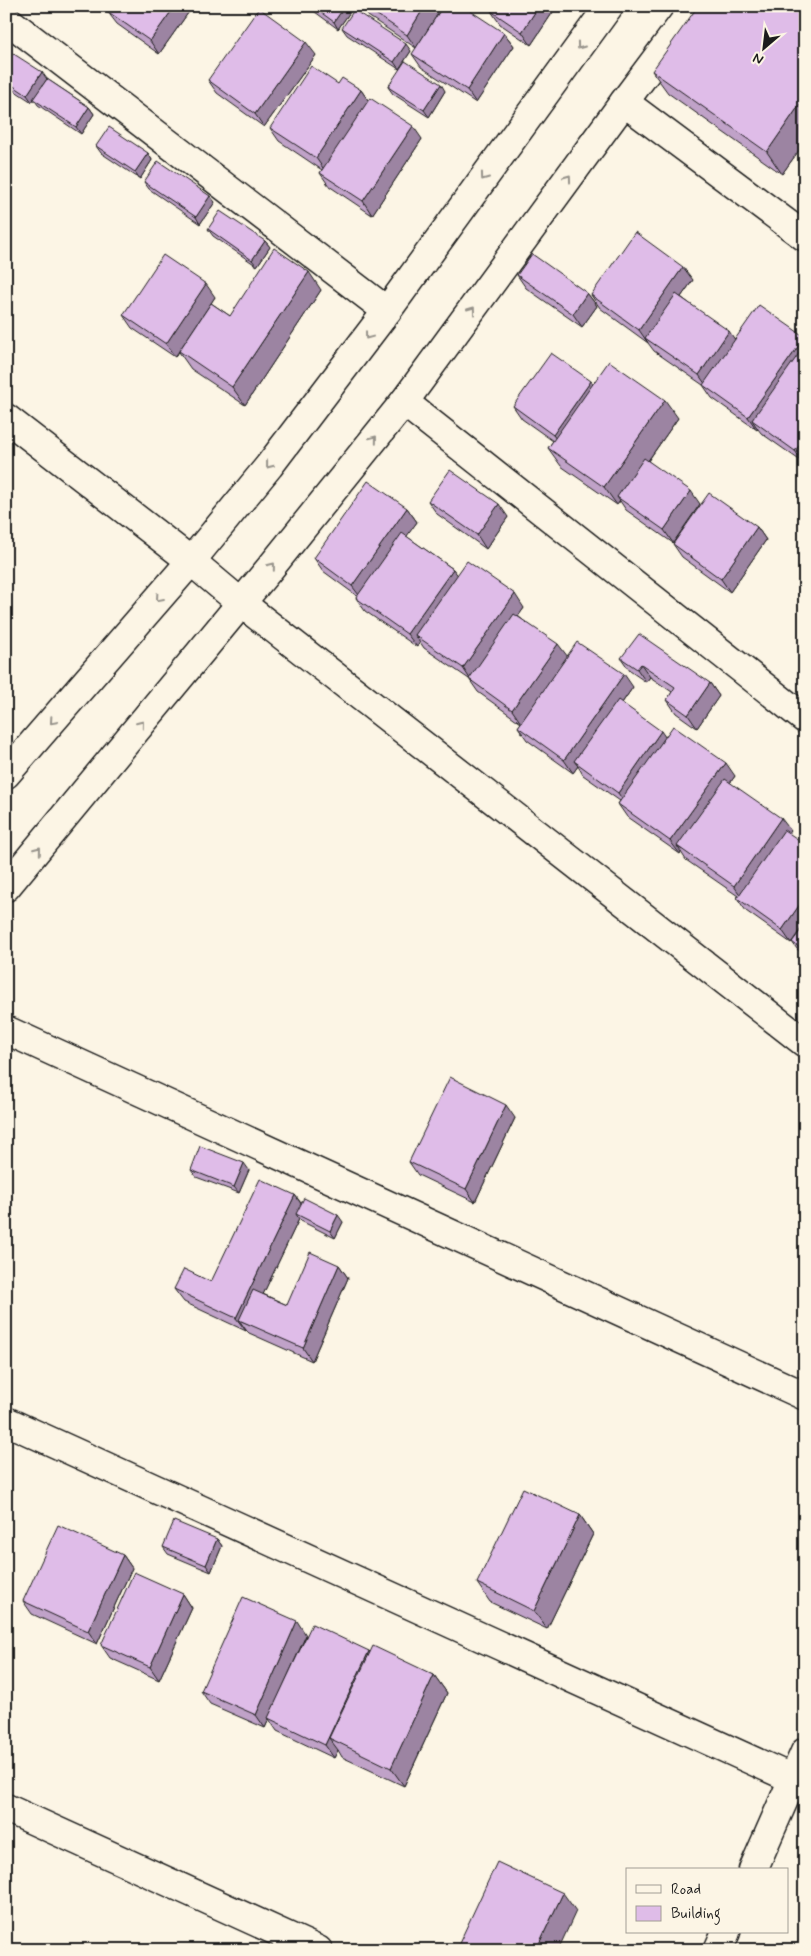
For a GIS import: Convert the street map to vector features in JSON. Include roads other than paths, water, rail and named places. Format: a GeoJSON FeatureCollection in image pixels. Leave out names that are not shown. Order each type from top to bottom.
{"type":"FeatureCollection","features":[{"type":"Feature","properties":{"kind":"street"},"geometry":{"type":"LineString","coordinates":[[6,774],[191,561],[269,466],[386,311],[609,6]]}},
{"type":"Feature","properties":{"kind":"street"},"geometry":{"type":"LineString","coordinates":[[6,887],[241,603],[404,402],[696,6]]}},
{"type":"Feature","properties":{"kind":"street"},"geometry":{"type":"LineString","coordinates":[[6,19],[386,311]]}},
{"type":"Feature","properties":{"kind":"street"},"geometry":{"type":"LineString","coordinates":[[624,102],[805,237]]}},
{"type":"Feature","properties":{"kind":"street"},"geometry":{"type":"LineString","coordinates":[[404,402],[805,720]]}},
{"type":"Feature","properties":{"kind":"street"},"geometry":{"type":"LineString","coordinates":[[6,418],[805,1043]]}},
{"type":"Feature","properties":{"kind":"street"},"geometry":{"type":"LineString","coordinates":[[6,1030],[805,1396]]}},
{"type":"Feature","properties":{"kind":"street"},"geometry":{"type":"LineString","coordinates":[[6,1421],[793,1779]]}},
{"type":"Feature","properties":{"kind":"street"},"geometry":{"type":"LineString","coordinates":[[754,1868],[805,1752]]}},
{"type":"Feature","properties":{"kind":"street"},"geometry":{"type":"LineString","coordinates":[[6,1808],[318,1950]]}},
{"type":"Feature","properties":{"kind":"street"},"geometry":{"type":"LineString","coordinates":[[718,1950],[725,1934]]}}]}
